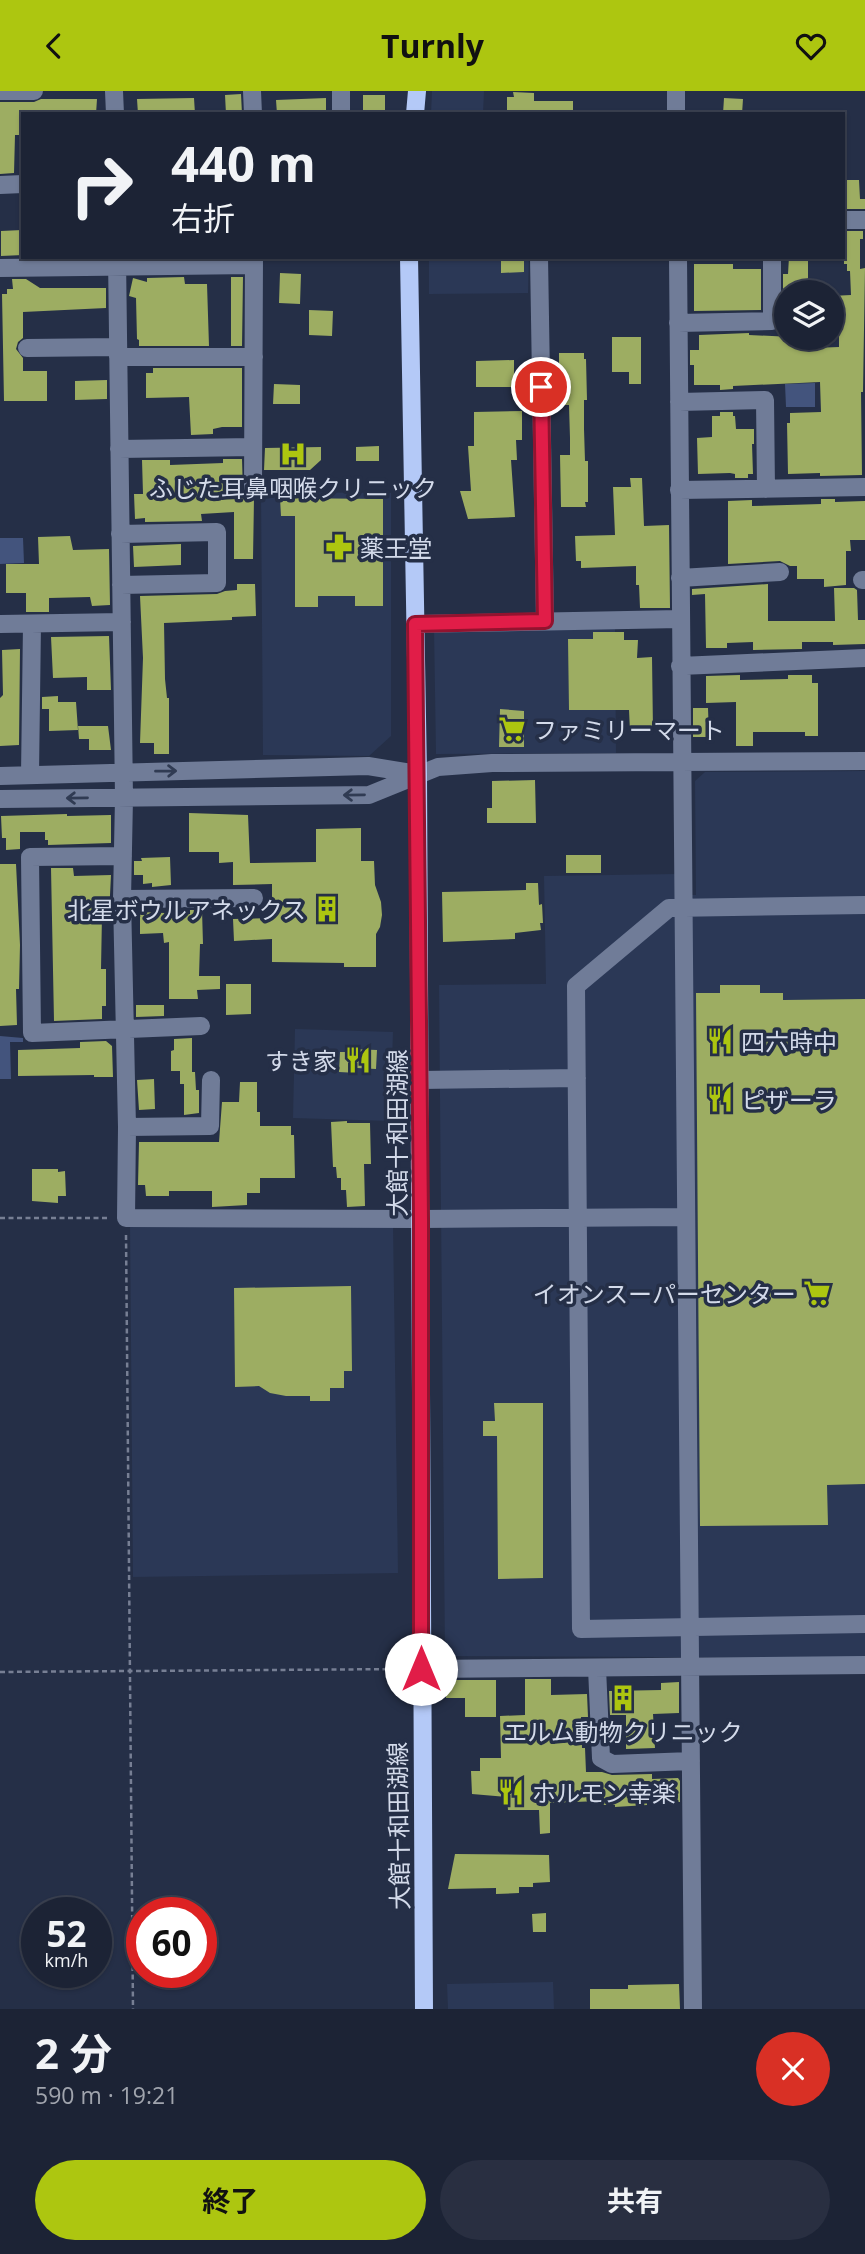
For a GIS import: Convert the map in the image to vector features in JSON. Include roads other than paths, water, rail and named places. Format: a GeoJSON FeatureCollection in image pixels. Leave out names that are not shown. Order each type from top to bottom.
{"type":"FeatureCollection","features":[{"type":"Feature","properties":{"kind":"main road"},"geometry":{"type":"LineString","coordinates":[[415,112],[417,91]]}},
{"type":"Feature","properties":{"kind":"main road","name":"大館十和田湖線"},"geometry":{"type":"LineString","coordinates":[[409,259],[418,774],[424,2009]]}},
{"type":"Feature","properties":{"kind":"street"},"geometry":{"type":"LineString","coordinates":[[0,91],[34,91]]}},
{"type":"Feature","properties":{"kind":"street"},"geometry":{"type":"LineString","coordinates":[[114,91],[115,112]]}},
{"type":"Feature","properties":{"kind":"street"},"geometry":{"type":"LineString","coordinates":[[252,91],[253,112]]}},
{"type":"Feature","properties":{"kind":"street"},"geometry":{"type":"LineString","coordinates":[[341,91],[341,112]]}},
{"type":"Feature","properties":{"kind":"street"},"geometry":{"type":"LineString","coordinates":[[676,91],[677,112]]}},
{"type":"Feature","properties":{"kind":"street"},"geometry":{"type":"LineString","coordinates":[[0,185],[21,184]]}},
{"type":"Feature","properties":{"kind":"street"},"geometry":{"type":"LineString","coordinates":[[845,220],[865,220]]}},
{"type":"Feature","properties":{"kind":"street"},"geometry":{"type":"LineString","coordinates":[[539,259],[545,621]]}},
{"type":"Feature","properties":{"kind":"street"},"geometry":{"type":"LineString","coordinates":[[678,259],[693,2009]]}},
{"type":"Feature","properties":{"kind":"street"},"geometry":{"type":"LineString","coordinates":[[678,323],[772,321],[772,259]]}},
{"type":"Feature","properties":{"kind":"street"},"geometry":{"type":"LineString","coordinates":[[0,268],[117,262],[254,261],[253,487]]}},
{"type":"Feature","properties":{"kind":"street"},"geometry":{"type":"LineString","coordinates":[[117,262],[124,772],[122,899],[127,1127],[126,1217],[687,1217]]}},
{"type":"Feature","properties":{"kind":"street"},"geometry":{"type":"LineString","coordinates":[[27,348],[254,357]]}},
{"type":"Feature","properties":{"kind":"street"},"geometry":{"type":"LineString","coordinates":[[678,402],[765,400],[766,489]]}},
{"type":"Feature","properties":{"kind":"street"},"geometry":{"type":"LineString","coordinates":[[119,449],[253,447]]}},
{"type":"Feature","properties":{"kind":"street"},"geometry":{"type":"LineString","coordinates":[[679,490],[865,487]]}},
{"type":"Feature","properties":{"kind":"street"},"geometry":{"type":"LineString","coordinates":[[120,534],[217,532],[217,583],[121,585]]}},
{"type":"Feature","properties":{"kind":"street"},"geometry":{"type":"LineString","coordinates":[[680,578],[780,572]]}},
{"type":"Feature","properties":{"kind":"street"},"geometry":{"type":"LineString","coordinates":[[415,624],[680,619]]}},
{"type":"Feature","properties":{"kind":"street"},"geometry":{"type":"LineString","coordinates":[[0,624],[122,622]]}},
{"type":"Feature","properties":{"kind":"street"},"geometry":{"type":"LineString","coordinates":[[30,775],[32,624]]}},
{"type":"Feature","properties":{"kind":"street"},"geometry":{"type":"LineString","coordinates":[[680,666],[865,658]]}},
{"type":"Feature","properties":{"kind":"street"},"geometry":{"type":"LineString","coordinates":[[0,799],[369,795],[438,767],[492,763],[865,761]]}},
{"type":"Feature","properties":{"kind":"street"},"geometry":{"type":"LineString","coordinates":[[0,776],[368,766],[418,774]]}},
{"type":"Feature","properties":{"kind":"street"},"geometry":{"type":"LineString","coordinates":[[123,856],[30,857],[32,1033],[201,1026]]}},
{"type":"Feature","properties":{"kind":"street"},"geometry":{"type":"LineString","coordinates":[[122,899],[254,898]]}},
{"type":"Feature","properties":{"kind":"street"},"geometry":{"type":"LineString","coordinates":[[865,905],[666,909],[576,986],[580,1629],[865,1624]]}},
{"type":"Feature","properties":{"kind":"street"},"geometry":{"type":"LineString","coordinates":[[420,1080],[577,1079]]}},
{"type":"Feature","properties":{"kind":"street"},"geometry":{"type":"LineString","coordinates":[[127,1127],[210,1126],[211,1080]]}},
{"type":"Feature","properties":{"kind":"street"},"geometry":{"type":"LineString","coordinates":[[421,1669],[865,1665]]}},
{"type":"Feature","properties":{"kind":"street"},"geometry":{"type":"LineString","coordinates":[[597,1668],[601,1758],[612,1764],[691,1761]]}},
{"type":"Feature","properties":{"kind":"place","name":"ふじた耳鼻咽喉クリニック"},"geometry":{"type":"Point","coordinates":[293,454]}},
{"type":"Feature","properties":{"kind":"place","name":"薬王堂"},"geometry":{"type":"Point","coordinates":[339,547]}},
{"type":"Feature","properties":{"kind":"place","name":"ファミリーマート"},"geometry":{"type":"Point","coordinates":[512,729]}},
{"type":"Feature","properties":{"kind":"place","name":"北星ボウルアネックス"},"geometry":{"type":"Point","coordinates":[327,909]}},
{"type":"Feature","properties":{"kind":"place","name":"四六時中"},"geometry":{"type":"Point","coordinates":[720,1041]}},
{"type":"Feature","properties":{"kind":"place","name":"すき家"},"geometry":{"type":"Point","coordinates":[358,1060]}},
{"type":"Feature","properties":{"kind":"place","name":"ピザーラ"},"geometry":{"type":"Point","coordinates":[720,1099]}},
{"type":"Feature","properties":{"kind":"place","name":"イオンスーパーセンター"},"geometry":{"type":"Point","coordinates":[817,1293]}},
{"type":"Feature","properties":{"kind":"place","name":"エルム動物クリニック"},"geometry":{"type":"Point","coordinates":[623,1698]}},
{"type":"Feature","properties":{"kind":"place","name":"ホルモン幸楽"},"geometry":{"type":"Point","coordinates":[511,1792]}}]}
